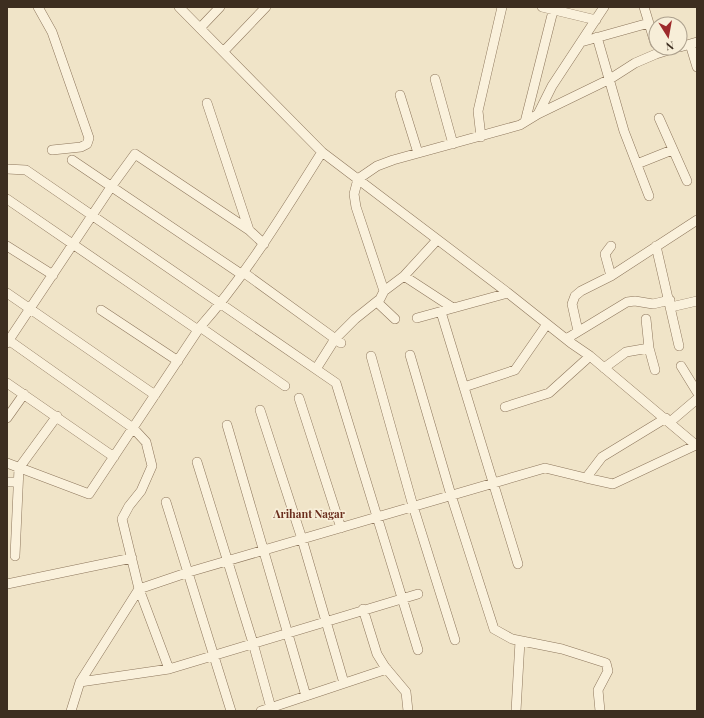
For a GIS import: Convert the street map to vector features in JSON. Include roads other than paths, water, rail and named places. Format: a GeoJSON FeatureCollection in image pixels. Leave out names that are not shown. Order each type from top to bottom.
{"type":"FeatureCollection","features":[{"type":"Feature","properties":{"kind":"street"},"geometry":{"type":"LineString","coordinates":[[38,7],[52,32],[89,138],[87,144],[81,147],[52,150]]}},
{"type":"Feature","properties":{"kind":"street"},"geometry":{"type":"LineString","coordinates":[[71,711],[80,682],[139,589],[189,572],[545,468],[613,484],[697,446],[668,420],[590,356],[322,152],[201,27],[179,7]]}},
{"type":"Feature","properties":{"kind":"street"},"geometry":{"type":"LineString","coordinates":[[201,27],[220,7]]}},
{"type":"Feature","properties":{"kind":"street"},"geometry":{"type":"LineString","coordinates":[[224,51],[266,7]]}},
{"type":"Feature","properties":{"kind":"street"},"geometry":{"type":"LineString","coordinates":[[481,136],[478,111],[502,7]]}},
{"type":"Feature","properties":{"kind":"street"},"geometry":{"type":"LineString","coordinates":[[542,7],[553,8],[596,20]]}},
{"type":"Feature","properties":{"kind":"street"},"geometry":{"type":"LineString","coordinates":[[644,7],[648,20]]}},
{"type":"Feature","properties":{"kind":"street"},"geometry":{"type":"LineString","coordinates":[[525,122],[553,8]]}},
{"type":"Feature","properties":{"kind":"street"},"geometry":{"type":"LineString","coordinates":[[538,114],[552,86],[604,8]]}},
{"type":"Feature","properties":{"kind":"street"},"geometry":{"type":"LineString","coordinates":[[581,42],[648,23]]}},
{"type":"Feature","properties":{"kind":"street"},"geometry":{"type":"LineString","coordinates":[[598,37],[624,131],[649,196]]}},
{"type":"Feature","properties":{"kind":"street"},"geometry":{"type":"LineString","coordinates":[[693,43],[697,67]]}},
{"type":"Feature","properties":{"kind":"street"},"geometry":{"type":"LineString","coordinates":[[384,291],[356,207],[354,194],[358,179],[377,166],[513,127],[525,122],[652,56]]}},
{"type":"Feature","properties":{"kind":"street"},"geometry":{"type":"LineString","coordinates":[[435,79],[453,144]]}},
{"type":"Feature","properties":{"kind":"street"},"geometry":{"type":"LineString","coordinates":[[400,95],[418,153]]}},
{"type":"Feature","properties":{"kind":"street"},"geometry":{"type":"LineString","coordinates":[[207,102],[248,230]]}},
{"type":"Feature","properties":{"kind":"street"},"geometry":{"type":"LineString","coordinates":[[659,118],[687,181]]}},
{"type":"Feature","properties":{"kind":"street"},"geometry":{"type":"LineString","coordinates":[[637,164],[672,150]]}},
{"type":"Feature","properties":{"kind":"street"},"geometry":{"type":"LineString","coordinates":[[7,463],[89,494],[199,329],[221,303],[264,244],[322,152]]}},
{"type":"Feature","properties":{"kind":"street"},"geometry":{"type":"LineString","coordinates":[[169,669],[139,589],[122,519],[129,506],[141,491],[152,466],[146,442],[133,428],[8,341],[111,187],[135,154],[248,230],[264,244]]}},
{"type":"Feature","properties":{"kind":"street"},"geometry":{"type":"LineString","coordinates":[[72,160],[242,273],[338,341]]}},
{"type":"Feature","properties":{"kind":"street"},"geometry":{"type":"LineString","coordinates":[[7,169],[26,170],[336,382],[418,650]]}},
{"type":"Feature","properties":{"kind":"street"},"geometry":{"type":"LineString","coordinates":[[7,199],[72,245],[285,386]]}},
{"type":"Feature","properties":{"kind":"street"},"geometry":{"type":"LineString","coordinates":[[578,331],[572,304],[575,296],[589,286],[611,276],[697,220]]}},
{"type":"Feature","properties":{"kind":"street"},"geometry":{"type":"LineString","coordinates":[[316,369],[355,319],[376,302],[384,291],[404,276],[437,240]]}},
{"type":"Feature","properties":{"kind":"street"},"geometry":{"type":"LineString","coordinates":[[7,246],[52,275]]}},
{"type":"Feature","properties":{"kind":"street"},"geometry":{"type":"LineString","coordinates":[[611,246],[605,254],[611,276]]}},
{"type":"Feature","properties":{"kind":"street"},"geometry":{"type":"LineString","coordinates":[[656,246],[679,346]]}},
{"type":"Feature","properties":{"kind":"street"},"geometry":{"type":"LineString","coordinates":[[404,276],[453,308]]}},
{"type":"Feature","properties":{"kind":"street"},"geometry":{"type":"LineString","coordinates":[[7,293],[155,395]]}},
{"type":"Feature","properties":{"kind":"street"},"geometry":{"type":"LineString","coordinates":[[417,318],[508,293]]}},
{"type":"Feature","properties":{"kind":"street"},"geometry":{"type":"LineString","coordinates":[[566,339],[627,302],[634,301],[653,304],[697,301]]}},
{"type":"Feature","properties":{"kind":"street"},"geometry":{"type":"LineString","coordinates":[[376,302],[395,319]]}},
{"type":"Feature","properties":{"kind":"street"},"geometry":{"type":"LineString","coordinates":[[101,310],[178,361]]}},
{"type":"Feature","properties":{"kind":"street"},"geometry":{"type":"LineString","coordinates":[[441,312],[518,564]]}},
{"type":"Feature","properties":{"kind":"street"},"geometry":{"type":"LineString","coordinates":[[646,319],[649,348],[655,370]]}},
{"type":"Feature","properties":{"kind":"street"},"geometry":{"type":"LineString","coordinates":[[464,387],[514,370],[547,324]]}},
{"type":"Feature","properties":{"kind":"street"},"geometry":{"type":"LineString","coordinates":[[604,368],[626,352],[649,348]]}},
{"type":"Feature","properties":{"kind":"street"},"geometry":{"type":"LineString","coordinates":[[410,355],[451,495],[494,629],[512,639],[562,649],[606,663],[608,671],[598,690],[600,711]]}},
{"type":"Feature","properties":{"kind":"street"},"geometry":{"type":"LineString","coordinates":[[371,356],[414,506],[455,640]]}},
{"type":"Feature","properties":{"kind":"street"},"geometry":{"type":"LineString","coordinates":[[505,407],[548,393],[590,356]]}},
{"type":"Feature","properties":{"kind":"street"},"geometry":{"type":"LineString","coordinates":[[681,366],[697,392]]}},
{"type":"Feature","properties":{"kind":"street"},"geometry":{"type":"LineString","coordinates":[[7,383],[57,416],[114,457]]}},
{"type":"Feature","properties":{"kind":"street"},"geometry":{"type":"LineString","coordinates":[[7,418],[24,394]]}},
{"type":"Feature","properties":{"kind":"street"},"geometry":{"type":"LineString","coordinates":[[299,398],[340,528]]}},
{"type":"Feature","properties":{"kind":"street"},"geometry":{"type":"LineString","coordinates":[[586,478],[602,457],[668,420],[697,399]]}},
{"type":"Feature","properties":{"kind":"street"},"geometry":{"type":"LineString","coordinates":[[260,410],[302,539],[344,683]]}},
{"type":"Feature","properties":{"kind":"street"},"geometry":{"type":"LineString","coordinates":[[15,556],[19,468],[57,416]]}},
{"type":"Feature","properties":{"kind":"street"},"geometry":{"type":"LineString","coordinates":[[227,425],[289,632],[306,696]]}},
{"type":"Feature","properties":{"kind":"street"},"geometry":{"type":"LineString","coordinates":[[197,462],[253,643],[271,708]]}},
{"type":"Feature","properties":{"kind":"street"},"geometry":{"type":"LineString","coordinates":[[7,482],[18,482]]}},
{"type":"Feature","properties":{"kind":"street"},"geometry":{"type":"LineString","coordinates":[[166,502],[189,572],[230,711]]}},
{"type":"Feature","properties":{"kind":"street"},"geometry":{"type":"LineString","coordinates":[[7,584],[132,558]]}},
{"type":"Feature","properties":{"kind":"street"},"geometry":{"type":"LineString","coordinates":[[80,682],[169,669],[326,620],[418,594]]}},
{"type":"Feature","properties":{"kind":"street"},"geometry":{"type":"LineString","coordinates":[[363,609],[376,654],[406,692],[408,711]]}},
{"type":"Feature","properties":{"kind":"street"},"geometry":{"type":"LineString","coordinates":[[516,711],[520,641]]}},
{"type":"Feature","properties":{"kind":"street"},"geometry":{"type":"LineString","coordinates":[[261,711],[387,669]]}},
{"type":"Feature","properties":{"kind":"district","name":"Arihant Nagar"},"geometry":{"type":"Point","coordinates":[309,513]}}]}
